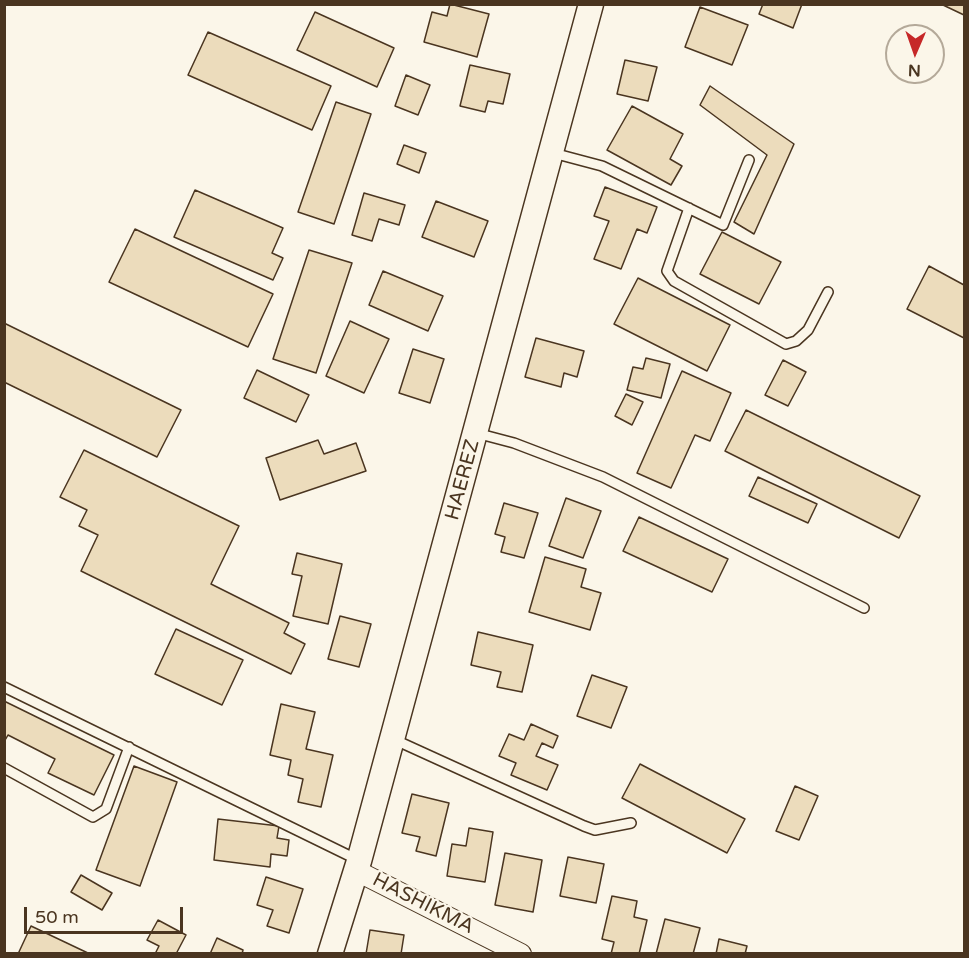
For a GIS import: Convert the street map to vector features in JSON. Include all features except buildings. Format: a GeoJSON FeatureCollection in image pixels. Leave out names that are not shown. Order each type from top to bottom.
{"type":"FeatureCollection","features":[{"type":"Feature","properties":{"kind":"street","name":"HAEREZ"},"geometry":{"type":"LineString","coordinates":[[330,954],[358,866],[393,739],[591,4]]}},
{"type":"Feature","properties":{"kind":"street","name":"HASHIKMA"},"geometry":{"type":"LineString","coordinates":[[358,866],[521,954]]}},
{"type":"Feature","properties":{"kind":"lane"},"geometry":{"type":"LineString","coordinates":[[551,152],[602,166],[723,225],[749,160]]}},
{"type":"Feature","properties":{"kind":"lane"},"geometry":{"type":"LineString","coordinates":[[689,208],[667,271],[674,281],[786,344],[796,341],[808,330],[828,292]]}},
{"type":"Feature","properties":{"kind":"lane"},"geometry":{"type":"LineString","coordinates":[[475,433],[514,443],[603,477],[864,608]]}},
{"type":"Feature","properties":{"kind":"lane"},"geometry":{"type":"LineString","coordinates":[[4,687],[129,747],[358,866]]}},
{"type":"Feature","properties":{"kind":"lane"},"geometry":{"type":"LineString","coordinates":[[393,739],[595,830],[631,823]]}},
{"type":"Feature","properties":{"kind":"lane"},"geometry":{"type":"LineString","coordinates":[[4,768],[93,817],[106,809],[129,747]]}}]}
